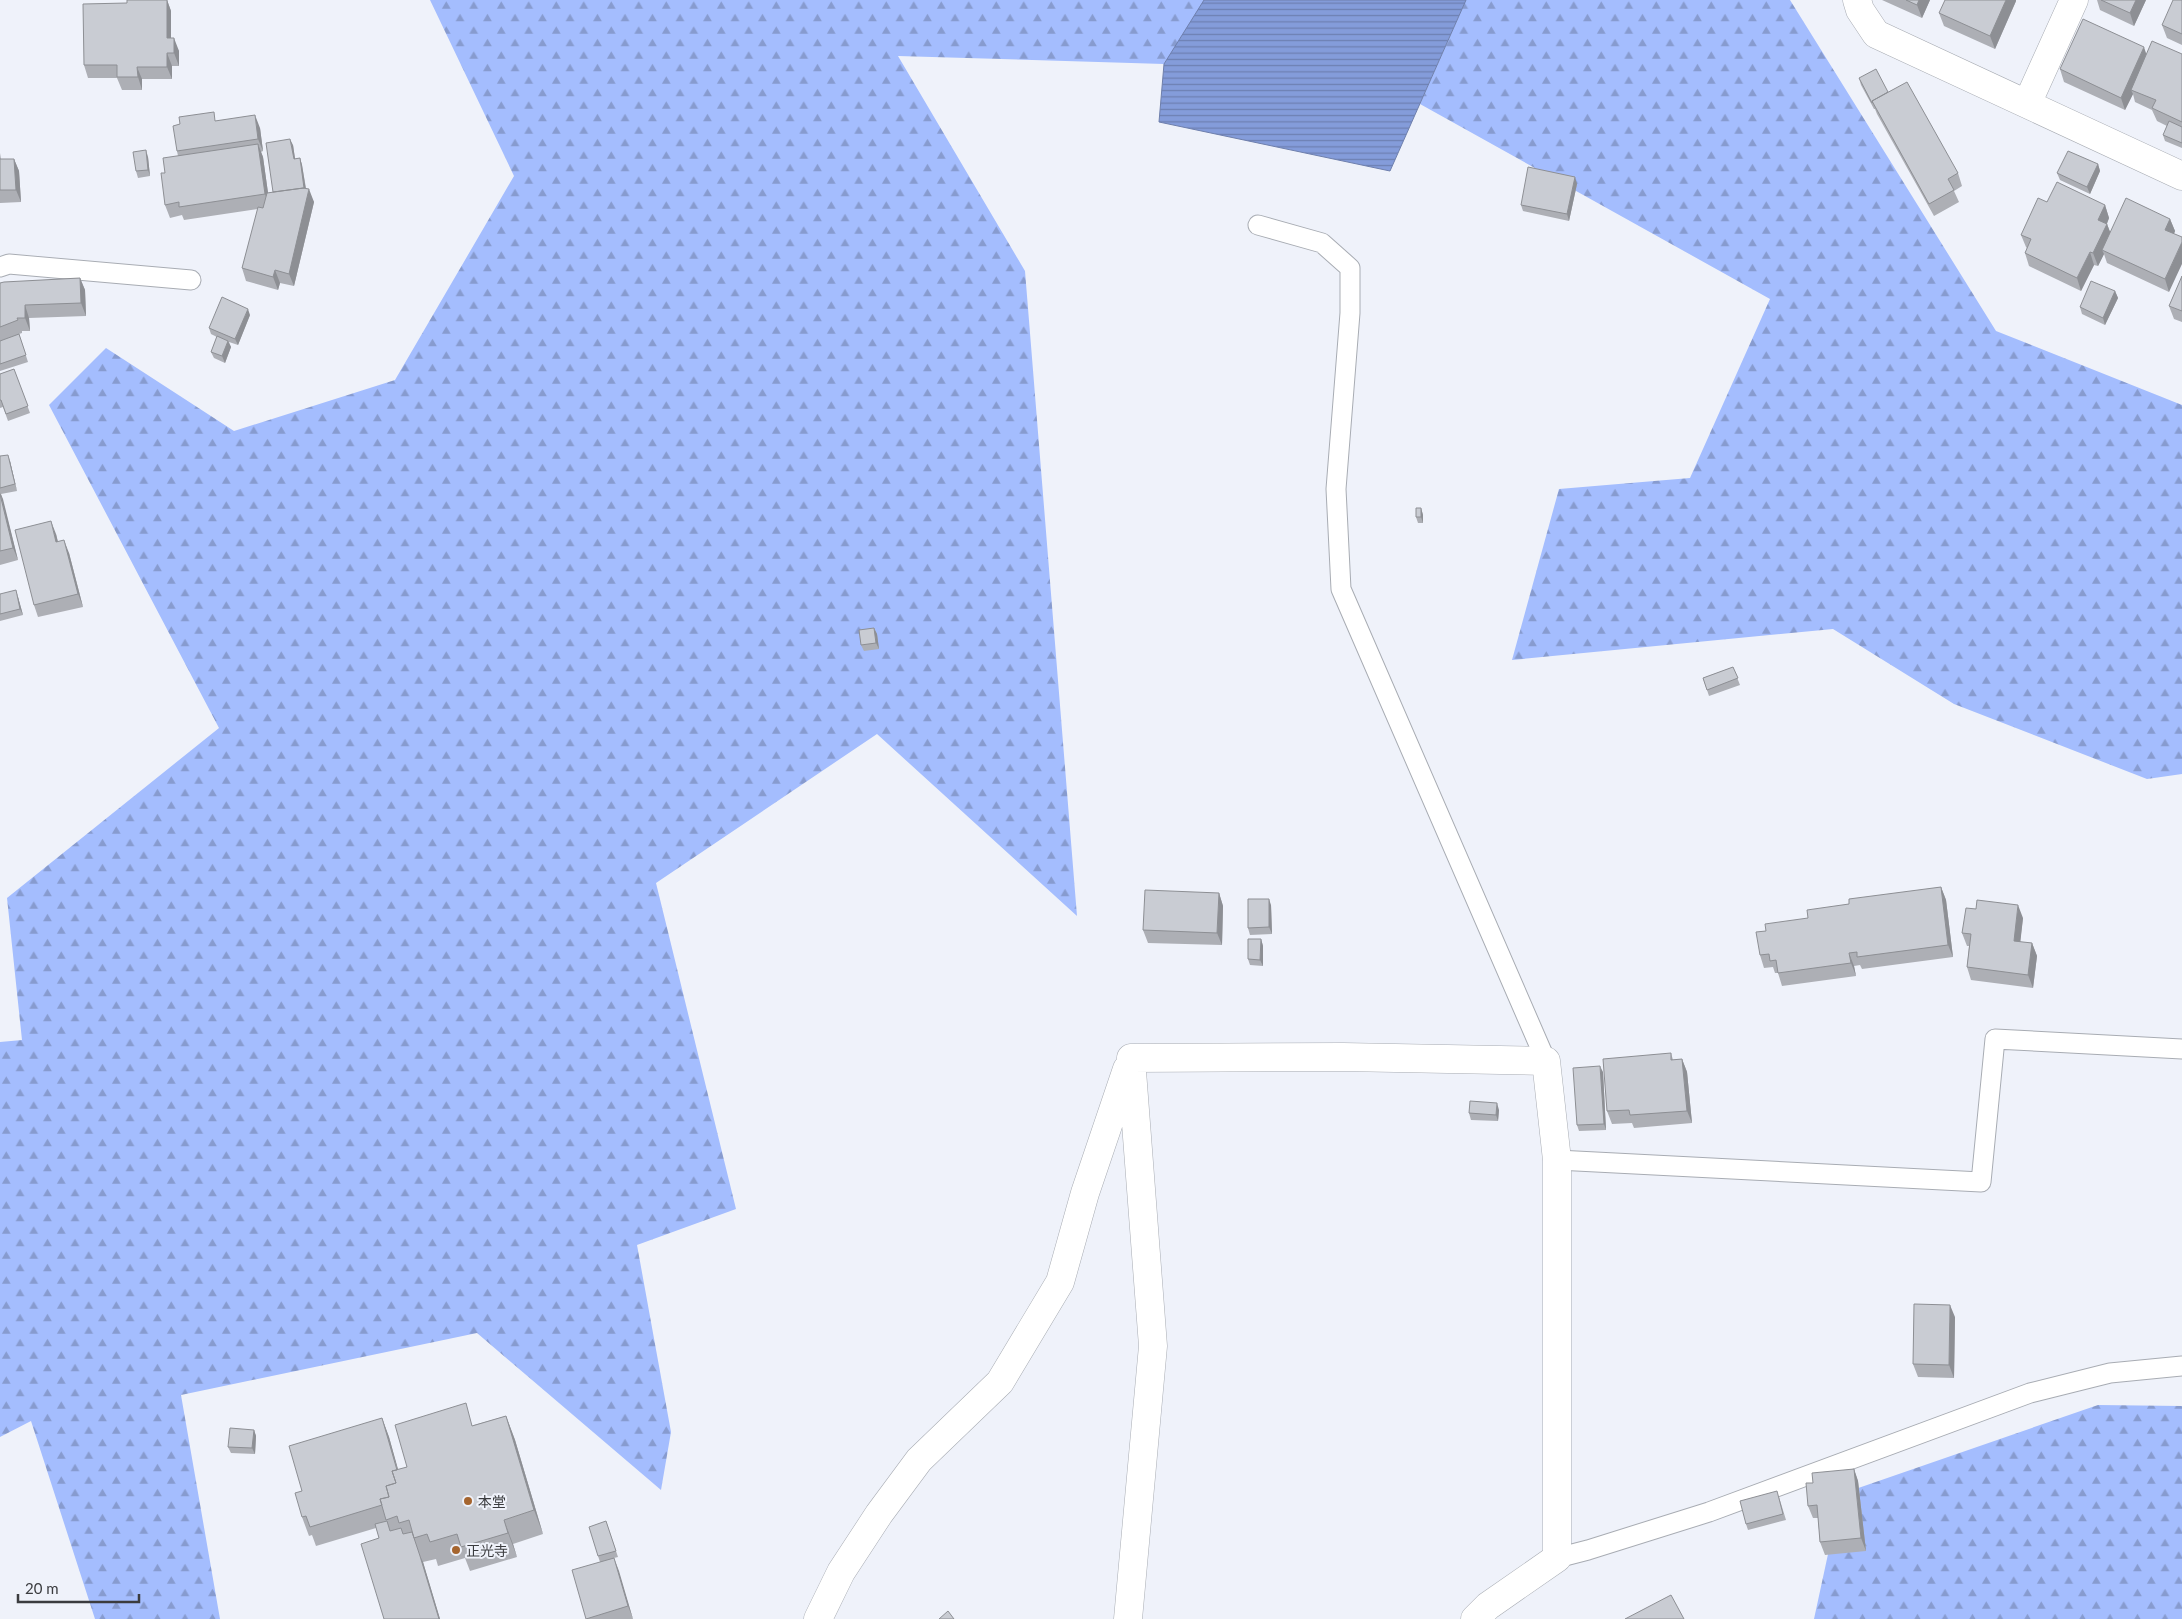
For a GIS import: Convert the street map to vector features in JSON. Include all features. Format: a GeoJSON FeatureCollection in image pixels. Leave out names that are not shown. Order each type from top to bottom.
{"type":"FeatureCollection","features":[{"type":"Feature","properties":{"kind":"street"},"geometry":{"type":"LineString","coordinates":[[1857,0],[1860,10],[1876,34],[2182,176]]}},
{"type":"Feature","properties":{"kind":"street"},"geometry":{"type":"LineString","coordinates":[[2027,104],[2074,0]]}},
{"type":"Feature","properties":{"kind":"street"},"geometry":{"type":"LineString","coordinates":[[1131,1058],[1343,1057],[1546,1061],[1558,1160],[1558,1558],[1488,1606],[1475,1619]]}},
{"type":"Feature","properties":{"kind":"street"},"geometry":{"type":"LineString","coordinates":[[818,1619],[841,1572],[879,1514],[919,1460],[1000,1382],[1060,1282],[1085,1193],[1131,1058]]}},
{"type":"Feature","properties":{"kind":"street"},"geometry":{"type":"LineString","coordinates":[[1128,1619],[1152,1346],[1131,1058]]}},
{"type":"Feature","properties":{"kind":"lane"},"geometry":{"type":"LineString","coordinates":[[1258,224],[1322,243],[1350,268],[1350,312],[1336,488],[1341,589],[1546,1061]]}},
{"type":"Feature","properties":{"kind":"lane"},"geometry":{"type":"LineString","coordinates":[[0,267],[9,264],[191,280]]}},
{"type":"Feature","properties":{"kind":"lane"},"geometry":{"type":"LineString","coordinates":[[1558,1160],[1981,1182],[1995,1039],[2182,1049]]}},
{"type":"Feature","properties":{"kind":"lane"},"geometry":{"type":"LineString","coordinates":[[1558,1558],[1709,1512],[2030,1393],[2110,1373],[2182,1366]]}},
{"type":"Feature","properties":{"kind":"green space"},"geometry":{"type":"Polygon","coordinates":[[[430,0],[1210,0],[1164,64],[898,56],[1025,271],[1077,916],[877,734],[656,883],[736,1209],[637,1245],[671,1432],[661,1490],[477,1333],[181,1395],[220,1619],[95,1619],[31,1421],[0,1437],[0,1042],[22,1040],[7,898],[219,728],[49,405],[106,348],[234,431],[395,380],[514,176],[430,0]]]}},
{"type":"Feature","properties":{"kind":"green space"},"geometry":{"type":"Polygon","coordinates":[[[1466,0],[1790,0],[1996,331],[2182,405],[2182,774],[2147,779],[1954,704],[1833,629],[1512,660],[1559,489],[1690,478],[1770,299],[1420,104],[1466,0]]]}},
{"type":"Feature","properties":{"kind":"green space"},"geometry":{"type":"Polygon","coordinates":[[[2098,1405],[2182,1406],[2182,1619],[1814,1619],[1841,1494],[2098,1405]]]}},
{"type":"Feature","properties":{"kind":"shaded area"},"geometry":{"type":"Polygon","coordinates":[[[1204,0],[1466,0],[1390,171],[1159,122],[1164,64],[1204,0]]]}},
{"type":"Feature","properties":{"kind":"building"},"geometry":{"type":"Polygon","coordinates":[[[127,0],[167,0],[167,38],[174,38],[174,53],[167,53],[167,67],[137,67],[138,77],[117,77],[117,65],[84,65],[83,4],[127,3],[127,0]]]}},
{"type":"Feature","properties":{"kind":"building"},"geometry":{"type":"Polygon","coordinates":[[[1906,0],[1919,0],[1917,5],[1906,0]]]}},
{"type":"Feature","properties":{"kind":"building"},"geometry":{"type":"Polygon","coordinates":[[[1945,0],[2006,0],[1990,36],[1939,13],[1945,0]]]}},
{"type":"Feature","properties":{"kind":"building"},"geometry":{"type":"Polygon","coordinates":[[[2101,0],[2136,0],[2130,13],[2101,0]]]}},
{"type":"Feature","properties":{"kind":"building"},"geometry":{"type":"Polygon","coordinates":[[[2173,0],[2182,0],[2182,34],[2162,25],[2173,0]]]}},
{"type":"Feature","properties":{"kind":"building"},"geometry":{"type":"Polygon","coordinates":[[[2083,19],[2144,47],[2121,98],[2060,69],[2083,19]]]}},
{"type":"Feature","properties":{"kind":"building"},"geometry":{"type":"Polygon","coordinates":[[[2152,41],[2182,54],[2182,122],[2152,108],[2156,100],[2131,90],[2152,41]]]}},
{"type":"Feature","properties":{"kind":"building"},"geometry":{"type":"Polygon","coordinates":[[[1876,69],[1888,92],[1872,101],[1872,103],[1859,78],[1876,69]]]}},
{"type":"Feature","properties":{"kind":"building"},"geometry":{"type":"Polygon","coordinates":[[[1907,82],[1958,173],[1948,179],[1954,190],[1929,204],[1872,101],[1907,82]]]}},
{"type":"Feature","properties":{"kind":"building"},"geometry":{"type":"Polygon","coordinates":[[[214,112],[215,121],[255,115],[258,139],[177,151],[173,126],[180,124],[179,117],[214,112]]]}},
{"type":"Feature","properties":{"kind":"building"},"geometry":{"type":"Polygon","coordinates":[[[2169,121],[2182,127],[2182,143],[2163,135],[2169,121]]]}},
{"type":"Feature","properties":{"kind":"building"},"geometry":{"type":"Polygon","coordinates":[[[290,139],[294,159],[300,158],[304,188],[273,192],[266,143],[290,139]]]}},
{"type":"Feature","properties":{"kind":"building"},"geometry":{"type":"Polygon","coordinates":[[[258,144],[265,194],[179,207],[179,202],[165,205],[161,173],[165,173],[163,158],[258,144]]]}},
{"type":"Feature","properties":{"kind":"building"},"geometry":{"type":"Polygon","coordinates":[[[146,150],[148,170],[136,171],[133,152],[146,150]]]}},
{"type":"Feature","properties":{"kind":"building"},"geometry":{"type":"Polygon","coordinates":[[[2068,151],[2098,164],[2087,187],[2057,173],[2068,151]]]}},
{"type":"Feature","properties":{"kind":"building"},"geometry":{"type":"Polygon","coordinates":[[[0,159],[14,159],[16,190],[0,190],[0,159]]]}},
{"type":"Feature","properties":{"kind":"building"},"geometry":{"type":"Polygon","coordinates":[[[1528,167],[1575,177],[1567,214],[1521,205],[1528,167]]]}},
{"type":"Feature","properties":{"kind":"building"},"geometry":{"type":"Polygon","coordinates":[[[2057,182],[2105,205],[2098,220],[2107,224],[2093,253],[2090,252],[2077,278],[2025,253],[2031,239],[2021,235],[2038,198],[2047,202],[2057,182]]]}},
{"type":"Feature","properties":{"kind":"building"},"geometry":{"type":"Polygon","coordinates":[[[303,188],[309,189],[289,274],[275,270],[273,277],[242,268],[258,207],[263,208],[267,193],[303,188]]]}},
{"type":"Feature","properties":{"kind":"building"},"geometry":{"type":"Polygon","coordinates":[[[2126,198],[2170,219],[2165,230],[2182,237],[2182,242],[2165,279],[2102,250],[2126,198]]]}},
{"type":"Feature","properties":{"kind":"building"},"geometry":{"type":"Polygon","coordinates":[[[2182,276],[2182,311],[2169,306],[2182,276]]]}},
{"type":"Feature","properties":{"kind":"building"},"geometry":{"type":"Polygon","coordinates":[[[80,278],[81,303],[25,305],[25,318],[17,318],[18,320],[0,327],[0,283],[80,278]]]}},
{"type":"Feature","properties":{"kind":"building"},"geometry":{"type":"Polygon","coordinates":[[[2091,281],[2115,291],[2103,318],[2080,307],[2091,281]]]}},
{"type":"Feature","properties":{"kind":"building"},"geometry":{"type":"Polygon","coordinates":[[[222,297],[248,309],[235,339],[209,328],[222,297]]]}},
{"type":"Feature","properties":{"kind":"building"},"geometry":{"type":"Polygon","coordinates":[[[19,334],[26,355],[0,364],[0,341],[19,334]]]}},
{"type":"Feature","properties":{"kind":"building"},"geometry":{"type":"Polygon","coordinates":[[[217,336],[228,341],[222,356],[211,352],[217,336]]]}},
{"type":"Feature","properties":{"kind":"building"},"geometry":{"type":"Polygon","coordinates":[[[14,369],[28,406],[6,414],[0,400],[0,374],[14,369]]]}},
{"type":"Feature","properties":{"kind":"building"},"geometry":{"type":"Polygon","coordinates":[[[8,455],[15,484],[0,488],[0,456],[8,455]]]}},
{"type":"Feature","properties":{"kind":"building"},"geometry":{"type":"Polygon","coordinates":[[[0,494],[13,548],[0,551],[0,494]]]}},
{"type":"Feature","properties":{"kind":"building"},"geometry":{"type":"Polygon","coordinates":[[[1416,508],[1421,508],[1421,517],[1416,517],[1416,508]]]}},
{"type":"Feature","properties":{"kind":"building"},"geometry":{"type":"Polygon","coordinates":[[[51,521],[56,542],[64,540],[78,594],[34,605],[15,530],[51,521]]]}},
{"type":"Feature","properties":{"kind":"building"},"geometry":{"type":"Polygon","coordinates":[[[16,590],[20,609],[0,614],[0,594],[16,590]]]}},
{"type":"Feature","properties":{"kind":"building"},"geometry":{"type":"Polygon","coordinates":[[[874,628],[876,643],[861,645],[859,630],[874,628]]]}},
{"type":"Feature","properties":{"kind":"building"},"geometry":{"type":"Polygon","coordinates":[[[1733,667],[1738,678],[1707,690],[1703,678],[1733,667]]]}},
{"type":"Feature","properties":{"kind":"building"},"geometry":{"type":"Polygon","coordinates":[[[1941,887],[1948,945],[1857,957],[1857,952],[1849,953],[1851,963],[1778,973],[1776,960],[1770,961],[1769,954],[1760,955],[1756,932],[1766,931],[1765,924],[1808,918],[1807,910],[1849,904],[1849,899],[1941,887]]]}},
{"type":"Feature","properties":{"kind":"building"},"geometry":{"type":"Polygon","coordinates":[[[1145,890],[1219,893],[1217,933],[1143,930],[1145,890]]]}},
{"type":"Feature","properties":{"kind":"building"},"geometry":{"type":"Polygon","coordinates":[[[1248,899],[1269,899],[1269,927],[1248,928],[1248,899]]]}},
{"type":"Feature","properties":{"kind":"building"},"geometry":{"type":"Polygon","coordinates":[[[1977,900],[2018,905],[2014,941],[2032,943],[2028,975],[1967,967],[1971,934],[1962,933],[1966,908],[1976,909],[1977,900]]]}},
{"type":"Feature","properties":{"kind":"building"},"geometry":{"type":"Polygon","coordinates":[[[1248,939],[1261,939],[1260,960],[1248,959],[1248,939]]]}},
{"type":"Feature","properties":{"kind":"building"},"geometry":{"type":"Polygon","coordinates":[[[1671,1053],[1671,1060],[1682,1059],[1687,1111],[1630,1115],[1629,1110],[1607,1111],[1603,1059],[1671,1053]]]}},
{"type":"Feature","properties":{"kind":"building"},"geometry":{"type":"Polygon","coordinates":[[[1600,1066],[1604,1124],[1577,1125],[1573,1068],[1600,1066]]]}},
{"type":"Feature","properties":{"kind":"building"},"geometry":{"type":"Polygon","coordinates":[[[1470,1101],[1497,1103],[1496,1115],[1469,1113],[1470,1101]]]}},
{"type":"Feature","properties":{"kind":"building"},"geometry":{"type":"Polygon","coordinates":[[[1914,1304],[1950,1305],[1949,1365],[1913,1364],[1914,1304]]]}},
{"type":"Feature","properties":{"kind":"building","name":"本堂"},"geometry":{"type":"Polygon","coordinates":[[[466,1403],[472,1426],[506,1416],[534,1510],[504,1520],[508,1533],[461,1547],[457,1534],[430,1542],[427,1534],[414,1538],[409,1520],[399,1523],[397,1516],[386,1520],[380,1499],[389,1497],[386,1486],[396,1483],[392,1471],[407,1467],[395,1425],[466,1403]]]}},
{"type":"Feature","properties":{"kind":"building"},"geometry":{"type":"Polygon","coordinates":[[[382,1418],[397,1470],[392,1471],[396,1483],[386,1486],[389,1497],[380,1499],[382,1505],[310,1527],[306,1516],[302,1517],[295,1493],[302,1491],[289,1446],[382,1418]]]}},
{"type":"Feature","properties":{"kind":"building"},"geometry":{"type":"Polygon","coordinates":[[[230,1428],[254,1430],[252,1448],[228,1447],[230,1428]]]}},
{"type":"Feature","properties":{"kind":"building"},"geometry":{"type":"Polygon","coordinates":[[[1854,1469],[1861,1538],[1820,1542],[1817,1505],[1808,1506],[1806,1483],[1813,1483],[1812,1473],[1854,1469]]]}},
{"type":"Feature","properties":{"kind":"building"},"geometry":{"type":"Polygon","coordinates":[[[1777,1491],[1783,1514],[1746,1524],[1740,1501],[1777,1491]]]}},
{"type":"Feature","properties":{"kind":"building"},"geometry":{"type":"Polygon","coordinates":[[[387,1521],[390,1531],[401,1528],[403,1534],[412,1532],[439,1619],[384,1619],[361,1544],[379,1538],[375,1524],[387,1521]]]}},
{"type":"Feature","properties":{"kind":"building"},"geometry":{"type":"Polygon","coordinates":[[[606,1521],[616,1551],[598,1556],[589,1527],[606,1521]]]}},
{"type":"Feature","properties":{"kind":"building"},"geometry":{"type":"Polygon","coordinates":[[[614,1558],[628,1606],[586,1619],[572,1570],[614,1558]]]}},
{"type":"Feature","properties":{"kind":"building"},"geometry":{"type":"Polygon","coordinates":[[[1671,1595],[1684,1619],[1625,1619],[1671,1595]]]}},
{"type":"Feature","properties":{"kind":"building"},"geometry":{"type":"Polygon","coordinates":[[[948,1611],[954,1619],[939,1619],[948,1611]]]}},
{"type":"Feature","properties":{"kind":"place","name":"本堂"},"geometry":{"type":"Point","coordinates":[468,1501]}},
{"type":"Feature","properties":{"kind":"place","name":"正光寺"},"geometry":{"type":"Point","coordinates":[456,1550]}}]}
